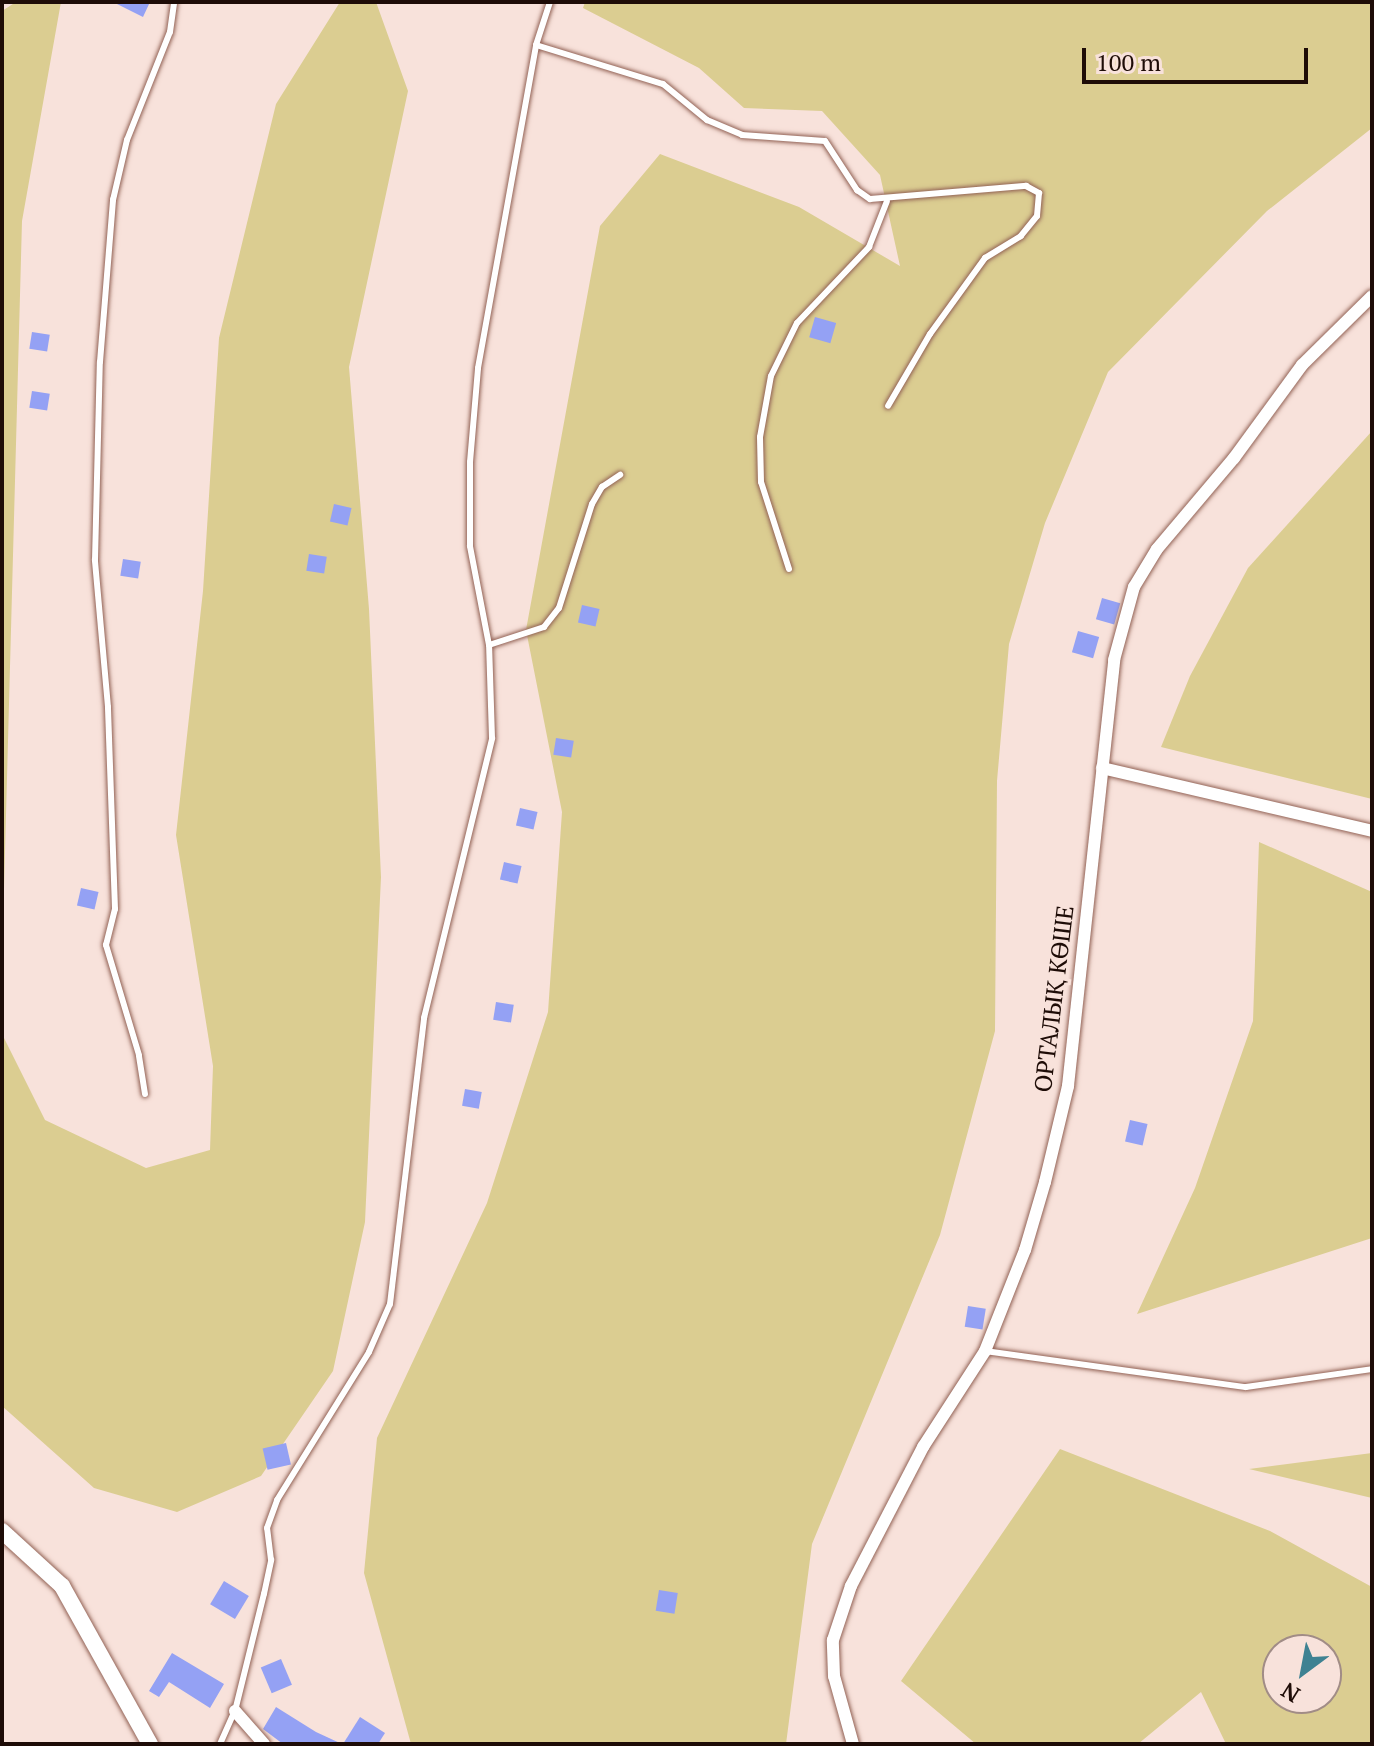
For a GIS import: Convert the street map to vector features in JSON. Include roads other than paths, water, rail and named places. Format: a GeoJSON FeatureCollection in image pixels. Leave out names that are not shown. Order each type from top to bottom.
{"type":"FeatureCollection","features":[{"type":"Feature","properties":{"kind":"street","name":"ОРТАЛЫҚ КӨШЕ"},"geometry":{"type":"LineString","coordinates":[[853,1744],[834,1676],[833,1640],[851,1586],[923,1447],[985,1351],[1025,1250],[1068,1086],[1114,660],[1134,587],[1157,549],[1234,458],[1302,365],[1372,296]]}},
{"type":"Feature","properties":{"kind":"street"},"geometry":{"type":"LineString","coordinates":[[1102,768],[1372,831]]}},
{"type":"Feature","properties":{"kind":"street"},"geometry":{"type":"LineString","coordinates":[[2,1531],[62,1586],[150,1744]]}},
{"type":"Feature","properties":{"kind":"street"},"geometry":{"type":"LineString","coordinates":[[235,1711],[264,1744]]}},
{"type":"Feature","properties":{"kind":"lane"},"geometry":{"type":"LineString","coordinates":[[145,1094],[139,1055],[106,945],[115,909],[108,707],[95,560],[100,362],[113,200],[127,140],[170,32],[174,2]]}},
{"type":"Feature","properties":{"kind":"lane"},"geometry":{"type":"LineString","coordinates":[[220,1744],[235,1711],[271,1560],[267,1528],[277,1500],[369,1352],[390,1304],[424,1018],[492,738],[489,645],[470,546],[471,447],[478,368],[536,45],[550,2]]}},
{"type":"Feature","properties":{"kind":"lane"},"geometry":{"type":"LineString","coordinates":[[536,45],[663,84],[707,120],[742,135],[825,141],[862,196],[887,201],[1026,186],[1041,199],[1040,212],[1021,236],[985,258],[930,334],[888,406]]}},
{"type":"Feature","properties":{"kind":"lane"},"geometry":{"type":"LineString","coordinates":[[789,569],[761,482],[760,437],[771,376],[797,323],[863,257],[887,201]]}},
{"type":"Feature","properties":{"kind":"lane"},"geometry":{"type":"LineString","coordinates":[[489,645],[544,627],[559,608],[592,504],[602,487],[620,475]]}},
{"type":"Feature","properties":{"kind":"lane"},"geometry":{"type":"LineString","coordinates":[[985,1351],[1246,1387],[1372,1369]]}}]}
